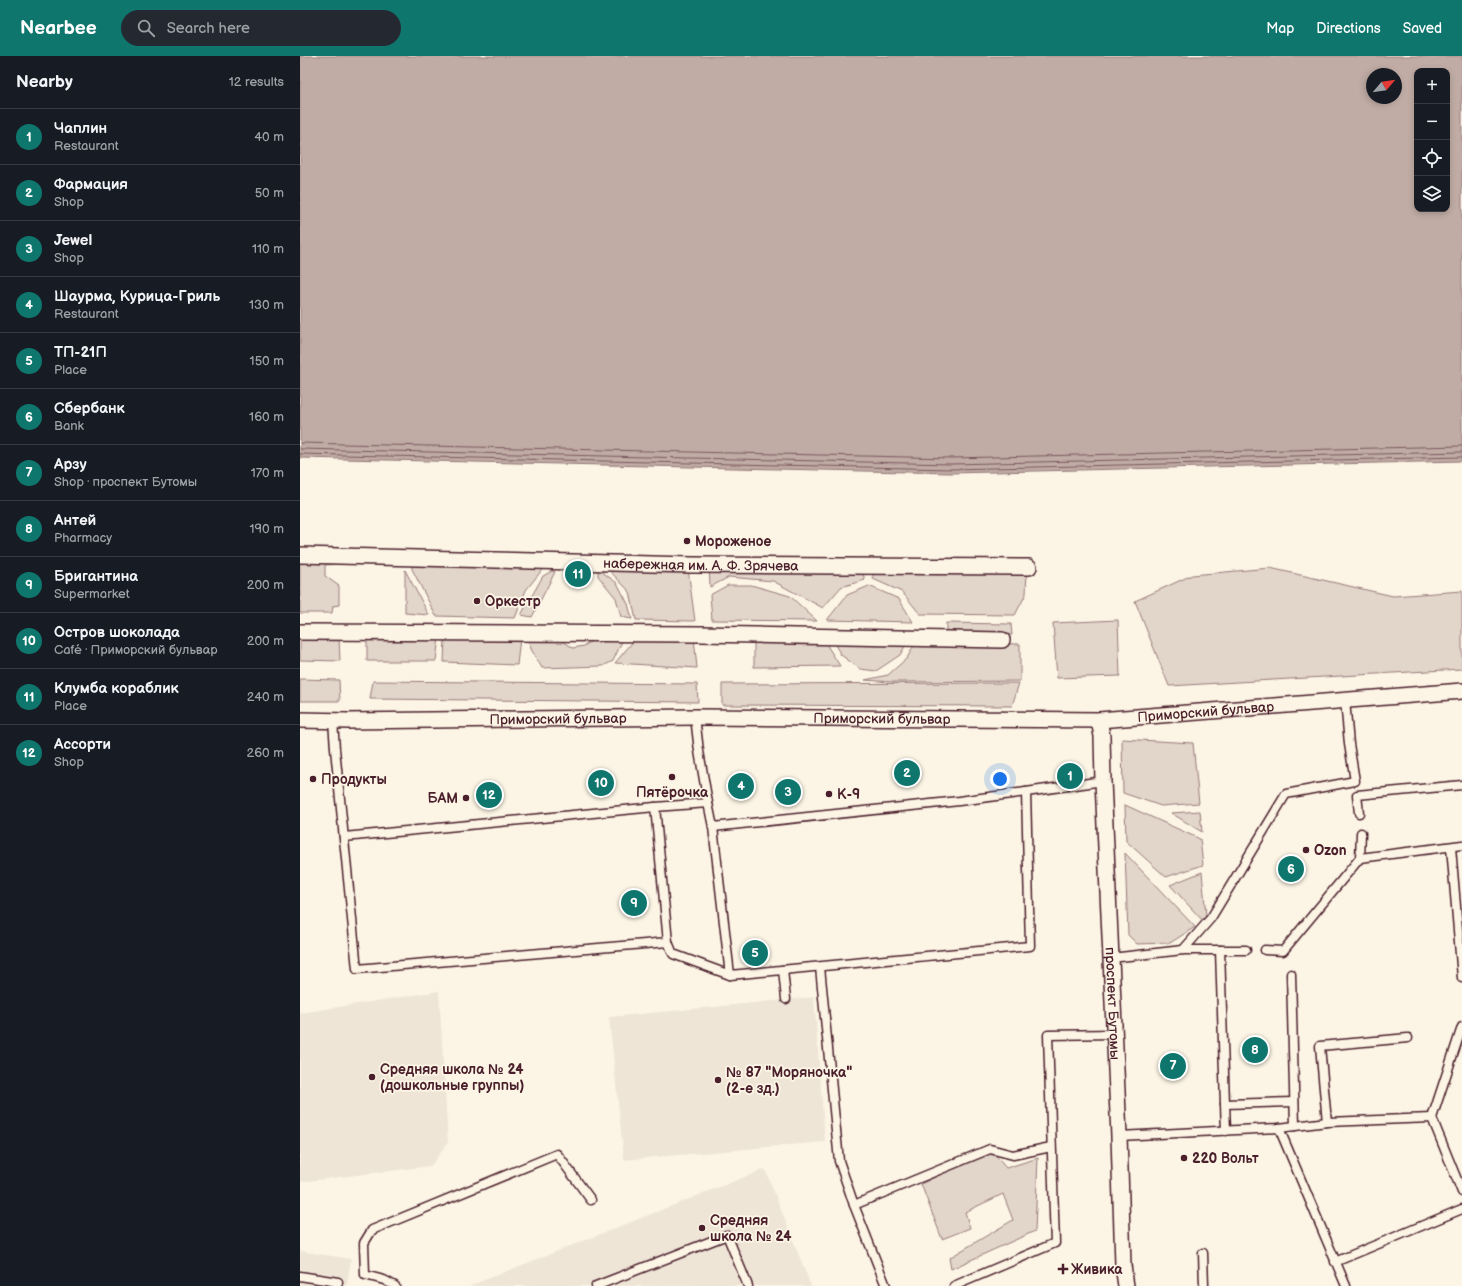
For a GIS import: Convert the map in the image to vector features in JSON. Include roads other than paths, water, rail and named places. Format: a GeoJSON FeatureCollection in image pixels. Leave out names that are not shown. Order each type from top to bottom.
{"type":"FeatureCollection","features":[{"type":"Feature","properties":{"kind":"street","name":"набережная им. А. Ф. Зрячева"},"geometry":{"type":"LineString","coordinates":[[300,555],[692,566],[1029,567]]}},
{"type":"Feature","properties":{"kind":"street"},"geometry":{"type":"LineString","coordinates":[[300,632],[692,634],[1002,640]]}},
{"type":"Feature","properties":{"kind":"street","name":"Приморский бульвар"},"geometry":{"type":"LineString","coordinates":[[300,720],[334,721],[695,717],[1100,720],[1462,691]]}},
{"type":"Feature","properties":{"kind":"street","name":"проспект Бутомы"},"geometry":{"type":"LineString","coordinates":[[1100,720],[1102,736],[1115,1034],[1123,1265],[1126,1286]]}},
{"type":"Feature","properties":{"kind":"lane"},"geometry":{"type":"LineString","coordinates":[[1345,700],[1349,744],[1359,813]]}},
{"type":"Feature","properties":{"kind":"lane"},"geometry":{"type":"LineString","coordinates":[[695,717],[699,751],[713,827],[730,975]]}},
{"type":"Feature","properties":{"kind":"lane"},"geometry":{"type":"LineString","coordinates":[[334,721],[335,749],[357,969],[668,942]]}},
{"type":"Feature","properties":{"kind":"lane"},"geometry":{"type":"LineString","coordinates":[[713,827],[944,803],[1103,781]]}},
{"type":"Feature","properties":{"kind":"lane"},"geometry":{"type":"LineString","coordinates":[[1183,950],[1211,918],[1286,794],[1355,781]]}},
{"type":"Feature","properties":{"kind":"lane"},"geometry":{"type":"LineString","coordinates":[[1357,795],[1462,785]]}},
{"type":"Feature","properties":{"kind":"lane"},"geometry":{"type":"LineString","coordinates":[[655,807],[668,942],[673,954],[730,975],[1030,946],[1026,792]]}},
{"type":"Feature","properties":{"kind":"lane"},"geometry":{"type":"LineString","coordinates":[[344,837],[708,803]]}},
{"type":"Feature","properties":{"kind":"lane"},"geometry":{"type":"LineString","coordinates":[[1265,950],[1283,951],[1360,858],[1361,833]]}},
{"type":"Feature","properties":{"kind":"lane"},"geometry":{"type":"LineString","coordinates":[[1360,858],[1462,845]]}},
{"type":"Feature","properties":{"kind":"lane"},"geometry":{"type":"LineString","coordinates":[[1451,847],[1462,972]]}},
{"type":"Feature","properties":{"kind":"lane"},"geometry":{"type":"LineString","coordinates":[[1111,958],[1183,950],[1246,950]]}},
{"type":"Feature","properties":{"kind":"lane"},"geometry":{"type":"LineString","coordinates":[[1220,950],[1226,1131]]}},
{"type":"Feature","properties":{"kind":"lane"},"geometry":{"type":"LineString","coordinates":[[820,967],[839,1161],[854,1205],[886,1286]]}},
{"type":"Feature","properties":{"kind":"lane"},"geometry":{"type":"LineString","coordinates":[[783,970],[786,1000]]}},
{"type":"Feature","properties":{"kind":"lane"},"geometry":{"type":"LineString","coordinates":[[1291,974],[1295,1126]]}},
{"type":"Feature","properties":{"kind":"lane"},"geometry":{"type":"LineString","coordinates":[[1462,1027],[1432,1118],[1462,1192]]}},
{"type":"Feature","properties":{"kind":"lane"},"geometry":{"type":"LineString","coordinates":[[954,1286],[1055,1243],[1048,1035],[1115,1034]]}},
{"type":"Feature","properties":{"kind":"lane"},"geometry":{"type":"LineString","coordinates":[[1327,1122],[1320,1046],[1408,1038]]}},
{"type":"Feature","properties":{"kind":"lane"},"geometry":{"type":"LineString","coordinates":[[1225,1104],[1294,1102]]}},
{"type":"Feature","properties":{"kind":"lane"},"geometry":{"type":"LineString","coordinates":[[1119,1136],[1279,1128],[1327,1122],[1432,1118]]}},
{"type":"Feature","properties":{"kind":"lane"},"geometry":{"type":"LineString","coordinates":[[1279,1128],[1346,1286]]}},
{"type":"Feature","properties":{"kind":"lane"},"geometry":{"type":"LineString","coordinates":[[854,1205],[990,1149],[1013,1154],[1051,1147]]}},
{"type":"Feature","properties":{"kind":"lane"},"geometry":{"type":"LineString","coordinates":[[395,1286],[384,1280],[365,1275],[364,1243],[372,1230],[557,1154],[591,1200]]}},
{"type":"Feature","properties":{"kind":"lane"},"geometry":{"type":"LineString","coordinates":[[1335,1262],[1462,1209]]}},
{"type":"Feature","properties":{"kind":"lane"},"geometry":{"type":"LineString","coordinates":[[596,1286],[727,1235],[748,1286]]}},
{"type":"Feature","properties":{"kind":"lane"},"geometry":{"type":"LineString","coordinates":[[1203,1253],[1204,1286]]}},
{"type":"Feature","properties":{"kind":"lane"},"geometry":{"type":"LineString","coordinates":[[300,1276],[338,1282],[337,1286]]}},
{"type":"Feature","properties":{"kind":"water"},"geometry":{"type":"Polygon","coordinates":[[[300,56],[1462,56],[1462,461],[951,473],[300,458],[300,56]]]}},
{"type":"Feature","properties":{"kind":"place","name":"Мороженое"},"geometry":{"type":"Point","coordinates":[687,541]}},
{"type":"Feature","properties":{"kind":"place","name":"Клумба кораблик"},"geometry":{"type":"Point","coordinates":[578,574]}},
{"type":"Feature","properties":{"kind":"place","name":"Оркестр"},"geometry":{"type":"Point","coordinates":[477,601]}},
{"type":"Feature","properties":{"kind":"place","name":"Фармация"},"geometry":{"type":"Point","coordinates":[907,773]}},
{"type":"Feature","properties":{"kind":"place","name":"Чаплин"},"geometry":{"type":"Point","coordinates":[1070,776]}},
{"type":"Feature","properties":{"kind":"place","name":"Пятёрочка"},"geometry":{"type":"Point","coordinates":[672,777]}},
{"type":"Feature","properties":{"kind":"place","name":"Продукты"},"geometry":{"type":"Point","coordinates":[313,779]}},
{"type":"Feature","properties":{"kind":"place","name":"Остров шоколада"},"geometry":{"type":"Point","coordinates":[601,783]}},
{"type":"Feature","properties":{"kind":"place","name":"Шаурма, Курица-Гриль"},"geometry":{"type":"Point","coordinates":[741,786]}},
{"type":"Feature","properties":{"kind":"place","name":"Jewel"},"geometry":{"type":"Point","coordinates":[788,792]}},
{"type":"Feature","properties":{"kind":"place","name":"К-9"},"geometry":{"type":"Point","coordinates":[829,794]}},
{"type":"Feature","properties":{"kind":"place","name":"Ассорти"},"geometry":{"type":"Point","coordinates":[489,795]}},
{"type":"Feature","properties":{"kind":"place","name":"БАМ"},"geometry":{"type":"Point","coordinates":[466,798]}},
{"type":"Feature","properties":{"kind":"place","name":"Ozon"},"geometry":{"type":"Point","coordinates":[1306,850]}},
{"type":"Feature","properties":{"kind":"place","name":"Сбербанк"},"geometry":{"type":"Point","coordinates":[1291,869]}},
{"type":"Feature","properties":{"kind":"place","name":"Бригантина"},"geometry":{"type":"Point","coordinates":[634,903]}},
{"type":"Feature","properties":{"kind":"place","name":"ТП-21П"},"geometry":{"type":"Point","coordinates":[755,953]}},
{"type":"Feature","properties":{"kind":"place","name":"Антей"},"geometry":{"type":"Point","coordinates":[1255,1050]}},
{"type":"Feature","properties":{"kind":"place","name":"Арзу"},"geometry":{"type":"Point","coordinates":[1173,1066]}},
{"type":"Feature","properties":{"kind":"place","name":"Средняя школа № 24 (дошкольные группы)"},"geometry":{"type":"Point","coordinates":[372,1077]}},
{"type":"Feature","properties":{"kind":"place","name":"№ 87 \"Моряночка\" (2-е зд.)"},"geometry":{"type":"Point","coordinates":[718,1080]}},
{"type":"Feature","properties":{"kind":"place","name":"220 Вольт"},"geometry":{"type":"Point","coordinates":[1184,1158]}},
{"type":"Feature","properties":{"kind":"place","name":"Средняя школа № 24"},"geometry":{"type":"Point","coordinates":[702,1228]}},
{"type":"Feature","properties":{"kind":"place","name":"Живика"},"geometry":{"type":"Point","coordinates":[1063,1269]}}]}
